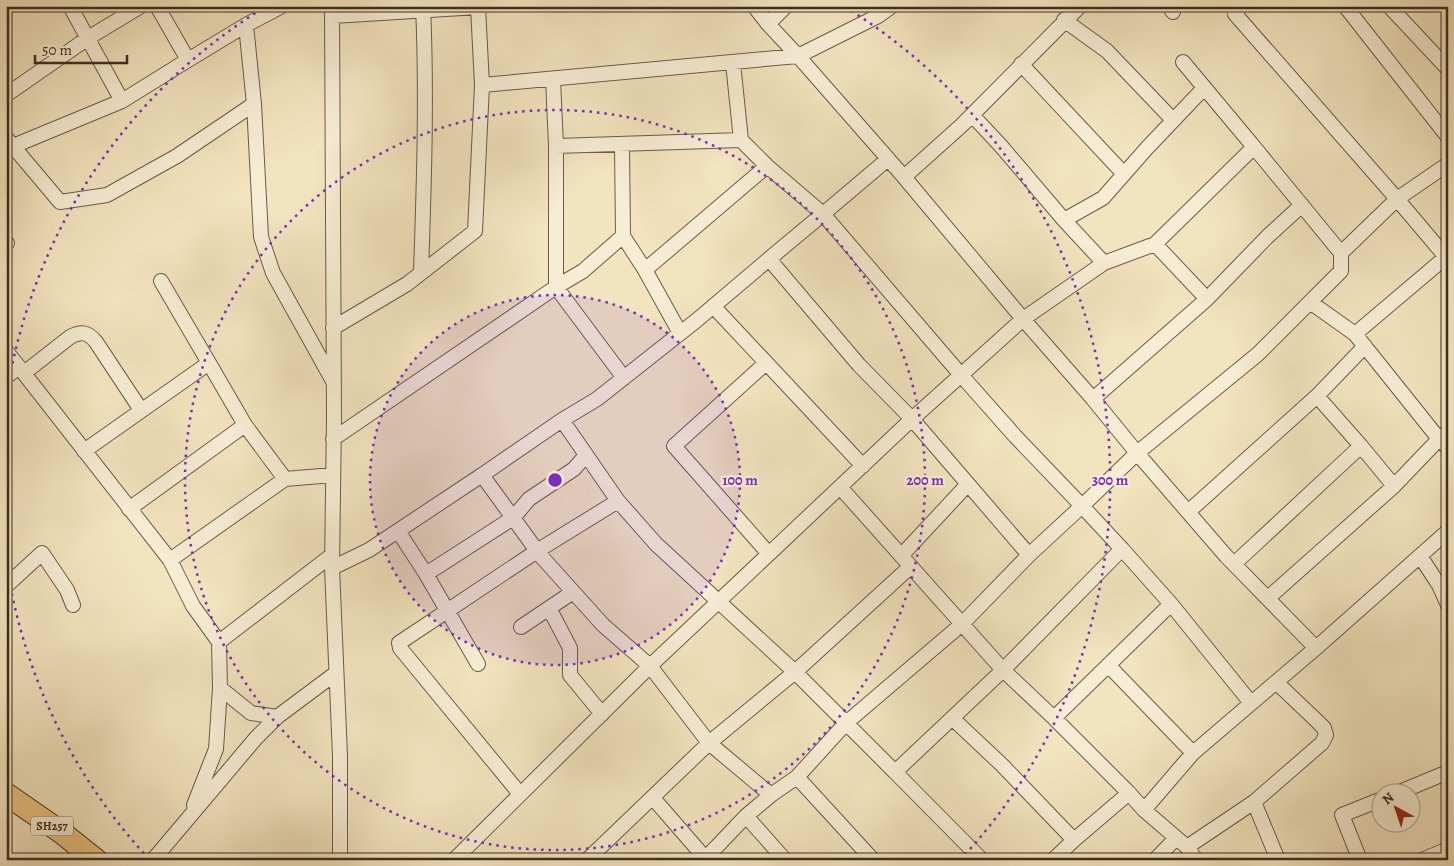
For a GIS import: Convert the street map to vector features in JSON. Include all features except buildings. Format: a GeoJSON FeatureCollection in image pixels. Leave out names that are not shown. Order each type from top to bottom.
{"type":"FeatureCollection","features":[{"type":"Feature","properties":{"kind":"main road","name":"SH257"},"geometry":{"type":"LineString","coordinates":[[6,794],[61,832],[96,860]]}},
{"type":"Feature","properties":{"kind":"main road","name":"SH257"},"geometry":{"type":"LineString","coordinates":[[6,807],[75,860]]}},
{"type":"Feature","properties":{"kind":"street"},"geometry":{"type":"LineString","coordinates":[[70,6],[122,101]]}},
{"type":"Feature","properties":{"kind":"street"},"geometry":{"type":"LineString","coordinates":[[6,95],[88,38],[141,6]]}},
{"type":"Feature","properties":{"kind":"street"},"geometry":{"type":"LineString","coordinates":[[157,6],[188,60]]}},
{"type":"Feature","properties":{"kind":"street"},"geometry":{"type":"LineString","coordinates":[[333,328],[407,284],[475,231],[482,85],[478,6]]}},
{"type":"Feature","properties":{"kind":"street"},"geometry":{"type":"LineString","coordinates":[[340,860],[340,756],[332,561],[332,11],[485,6]]}},
{"type":"Feature","properties":{"kind":"street"},"geometry":{"type":"LineString","coordinates":[[754,6],[904,177],[1022,319],[1093,399],[1188,512],[1234,564],[1316,648]]}},
{"type":"Feature","properties":{"kind":"street"},"geometry":{"type":"LineString","coordinates":[[768,24],[786,6]]}},
{"type":"Feature","properties":{"kind":"street"},"geometry":{"type":"LineString","coordinates":[[482,85],[798,56],[878,16],[892,6]]}},
{"type":"Feature","properties":{"kind":"street"},"geometry":{"type":"LineString","coordinates":[[1241,6],[1235,14],[1447,258],[1355,334]]}},
{"type":"Feature","properties":{"kind":"street"},"geometry":{"type":"LineString","coordinates":[[1390,6],[1448,69]]}},
{"type":"Feature","properties":{"kind":"street"},"geometry":{"type":"LineString","coordinates":[[1348,7],[1448,137]]}},
{"type":"Feature","properties":{"kind":"street"},"geometry":{"type":"LineString","coordinates":[[254,104],[177,156],[108,195],[60,202],[8,144],[122,101],[274,8]]}},
{"type":"Feature","properties":{"kind":"street"},"geometry":{"type":"LineString","coordinates":[[421,273],[424,187],[424,8]]}},
{"type":"Feature","properties":{"kind":"street"},"geometry":{"type":"LineString","coordinates":[[904,177],[972,115],[1070,12],[1173,120]]}},
{"type":"Feature","properties":{"kind":"street"},"geometry":{"type":"LineString","coordinates":[[246,25],[254,104],[261,237],[266,256],[281,288],[333,382]]}},
{"type":"Feature","properties":{"kind":"street"},"geometry":{"type":"LineString","coordinates":[[653,798],[705,859],[746,816],[797,777],[846,723],[962,624],[1029,555],[1137,453],[1258,354],[1341,271],[1341,253],[1183,62]]}},
{"type":"Feature","properties":{"kind":"street"},"geometry":{"type":"LineString","coordinates":[[733,63],[742,140],[767,166],[823,214],[1015,436],[1122,549],[1171,604],[1251,703]]}},
{"type":"Feature","properties":{"kind":"street"},"geometry":{"type":"LineString","coordinates":[[1020,64],[1124,174]]}},
{"type":"Feature","properties":{"kind":"street"},"geometry":{"type":"LineString","coordinates":[[553,79],[556,146],[556,287],[624,378]]}},
{"type":"Feature","properties":{"kind":"street"},"geometry":{"type":"LineString","coordinates":[[1064,220],[1103,198],[1204,88]]}},
{"type":"Feature","properties":{"kind":"street"},"geometry":{"type":"LineString","coordinates":[[972,115],[1064,220],[1104,262]]}},
{"type":"Feature","properties":{"kind":"street"},"geometry":{"type":"LineString","coordinates":[[556,146],[742,140]]}},
{"type":"Feature","properties":{"kind":"street"},"geometry":{"type":"LineString","coordinates":[[622,144],[623,236],[645,270],[680,334]]}},
{"type":"Feature","properties":{"kind":"street"},"geometry":{"type":"LineString","coordinates":[[454,860],[650,666],[912,419],[1022,319],[1104,262],[1155,244],[1254,147]]}},
{"type":"Feature","properties":{"kind":"street"},"geometry":{"type":"LineString","coordinates":[[219,642],[332,561],[369,550],[562,420],[597,399],[680,334],[888,159]]}},
{"type":"Feature","properties":{"kind":"street"},"geometry":{"type":"LineString","coordinates":[[1341,253],[1397,199],[1448,164]]}},
{"type":"Feature","properties":{"kind":"street"},"geometry":{"type":"LineString","coordinates":[[645,270],[767,166]]}},
{"type":"Feature","properties":{"kind":"street"},"geometry":{"type":"LineString","coordinates":[[1093,399],[1207,300],[1268,236],[1302,205]]}},
{"type":"Feature","properties":{"kind":"street"},"geometry":{"type":"LineString","coordinates":[[333,439],[556,287],[583,271],[623,236]]}},
{"type":"Feature","properties":{"kind":"street"},"geometry":{"type":"LineString","coordinates":[[1155,244],[1207,300]]}},
{"type":"Feature","properties":{"kind":"street"},"geometry":{"type":"LineString","coordinates":[[769,258],[859,364],[912,419],[1029,555]]}},
{"type":"Feature","properties":{"kind":"street"},"geometry":{"type":"LineString","coordinates":[[161,281],[245,426],[285,478]]}},
{"type":"Feature","properties":{"kind":"street"},"geometry":{"type":"LineString","coordinates":[[1268,598],[1445,439],[1355,334],[1310,302]]}},
{"type":"Feature","properties":{"kind":"street"},"geometry":{"type":"LineString","coordinates":[[713,306],[863,466]]}},
{"type":"Feature","properties":{"kind":"street"},"geometry":{"type":"LineString","coordinates":[[6,377],[21,370],[78,332],[85,333],[92,336],[141,410]]}},
{"type":"Feature","properties":{"kind":"street"},"geometry":{"type":"LineString","coordinates":[[1188,512],[1317,396],[1365,346]]}},
{"type":"Feature","properties":{"kind":"street"},"geometry":{"type":"LineString","coordinates":[[6,351],[170,560],[193,606],[219,642],[220,688],[216,749],[189,816]]}},
{"type":"Feature","properties":{"kind":"street"},"geometry":{"type":"LineString","coordinates":[[84,451],[210,363]]}},
{"type":"Feature","properties":{"kind":"street"},"geometry":{"type":"LineString","coordinates":[[766,363],[674,446],[769,554]]}},
{"type":"Feature","properties":{"kind":"street"},"geometry":{"type":"LineString","coordinates":[[1317,396],[1394,486]]}},
{"type":"Feature","properties":{"kind":"street"},"geometry":{"type":"LineString","coordinates":[[562,420],[618,501],[656,544],[794,672],[982,860]]}},
{"type":"Feature","properties":{"kind":"street"},"geometry":{"type":"LineString","coordinates":[[129,509],[245,426]]}},
{"type":"Feature","properties":{"kind":"street"},"geometry":{"type":"LineString","coordinates":[[1234,564],[1361,446]]}},
{"type":"Feature","properties":{"kind":"street"},"geometry":{"type":"LineString","coordinates":[[426,574],[513,518],[529,499],[574,469],[586,455]]}},
{"type":"Feature","properties":{"kind":"street"},"geometry":{"type":"LineString","coordinates":[[170,560],[285,478],[333,475]]}},
{"type":"Feature","properties":{"kind":"street"},"geometry":{"type":"LineString","coordinates":[[482,475],[536,551],[603,625],[650,666],[709,743],[771,795]]}},
{"type":"Feature","properties":{"kind":"street"},"geometry":{"type":"LineString","coordinates":[[901,556],[968,484]]}},
{"type":"Feature","properties":{"kind":"street"},"geometry":{"type":"LineString","coordinates":[[840,487],[1003,670],[1054,718],[1144,810],[1188,849]]}},
{"type":"Feature","properties":{"kind":"street"},"geometry":{"type":"LineString","coordinates":[[520,794],[400,648],[399,643],[536,551],[618,501]]}},
{"type":"Feature","properties":{"kind":"street"},"geometry":{"type":"LineString","coordinates":[[398,531],[448,610],[478,664]]}},
{"type":"Feature","properties":{"kind":"street"},"geometry":{"type":"LineString","coordinates":[[1144,810],[1193,753],[1316,648],[1448,531]]}},
{"type":"Feature","properties":{"kind":"street"},"geometry":{"type":"LineString","coordinates":[[895,772],[1003,670],[1122,549]]}},
{"type":"Feature","properties":{"kind":"street"},"geometry":{"type":"LineString","coordinates":[[6,586],[42,552],[67,590],[73,605]]}},
{"type":"Feature","properties":{"kind":"street"},"geometry":{"type":"LineString","coordinates":[[1420,556],[1439,585],[1448,605]]}},
{"type":"Feature","properties":{"kind":"street"},"geometry":{"type":"LineString","coordinates":[[587,860],[709,743],[794,672],[910,567]]}},
{"type":"Feature","properties":{"kind":"street"},"geometry":{"type":"LineString","coordinates":[[521,627],[573,592]]}},
{"type":"Feature","properties":{"kind":"street"},"geometry":{"type":"LineString","coordinates":[[1054,718],[1171,604]]}},
{"type":"Feature","properties":{"kind":"street"},"geometry":{"type":"LineString","coordinates":[[549,608],[570,648],[570,675],[602,714]]}},
{"type":"Feature","properties":{"kind":"street"},"geometry":{"type":"LineString","coordinates":[[1108,666],[1193,753]]}},
{"type":"Feature","properties":{"kind":"street"},"geometry":{"type":"LineString","coordinates":[[153,860],[256,738],[277,717],[336,672]]}},
{"type":"Feature","properties":{"kind":"street"},"geometry":{"type":"LineString","coordinates":[[1155,860],[1188,849],[1254,802],[1322,743],[1326,735],[1324,728],[1276,682]]}},
{"type":"Feature","properties":{"kind":"street"},"geometry":{"type":"LineString","coordinates":[[220,688],[251,713],[277,717]]}},
{"type":"Feature","properties":{"kind":"street"},"geometry":{"type":"LineString","coordinates":[[952,718],[1001,764],[1074,840]]}},
{"type":"Feature","properties":{"kind":"street"},"geometry":{"type":"LineString","coordinates":[[1420,784],[1448,772]]}},
{"type":"Feature","properties":{"kind":"street"},"geometry":{"type":"LineString","coordinates":[[797,777],[873,860]]}},
{"type":"Feature","properties":{"kind":"street"},"geometry":{"type":"LineString","coordinates":[[1053,860],[1129,793]]}},
{"type":"Feature","properties":{"kind":"street"},"geometry":{"type":"LineString","coordinates":[[1254,802],[1278,860]]}},
{"type":"Feature","properties":{"kind":"street"},"geometry":{"type":"LineString","coordinates":[[1360,860],[1342,815],[1372,803]]}},
{"type":"Feature","properties":{"kind":"street"},"geometry":{"type":"LineString","coordinates":[[746,816],[785,860]]}},
{"type":"Feature","properties":{"kind":"street"},"geometry":{"type":"LineString","coordinates":[[1422,860],[1448,849]]}}]}
